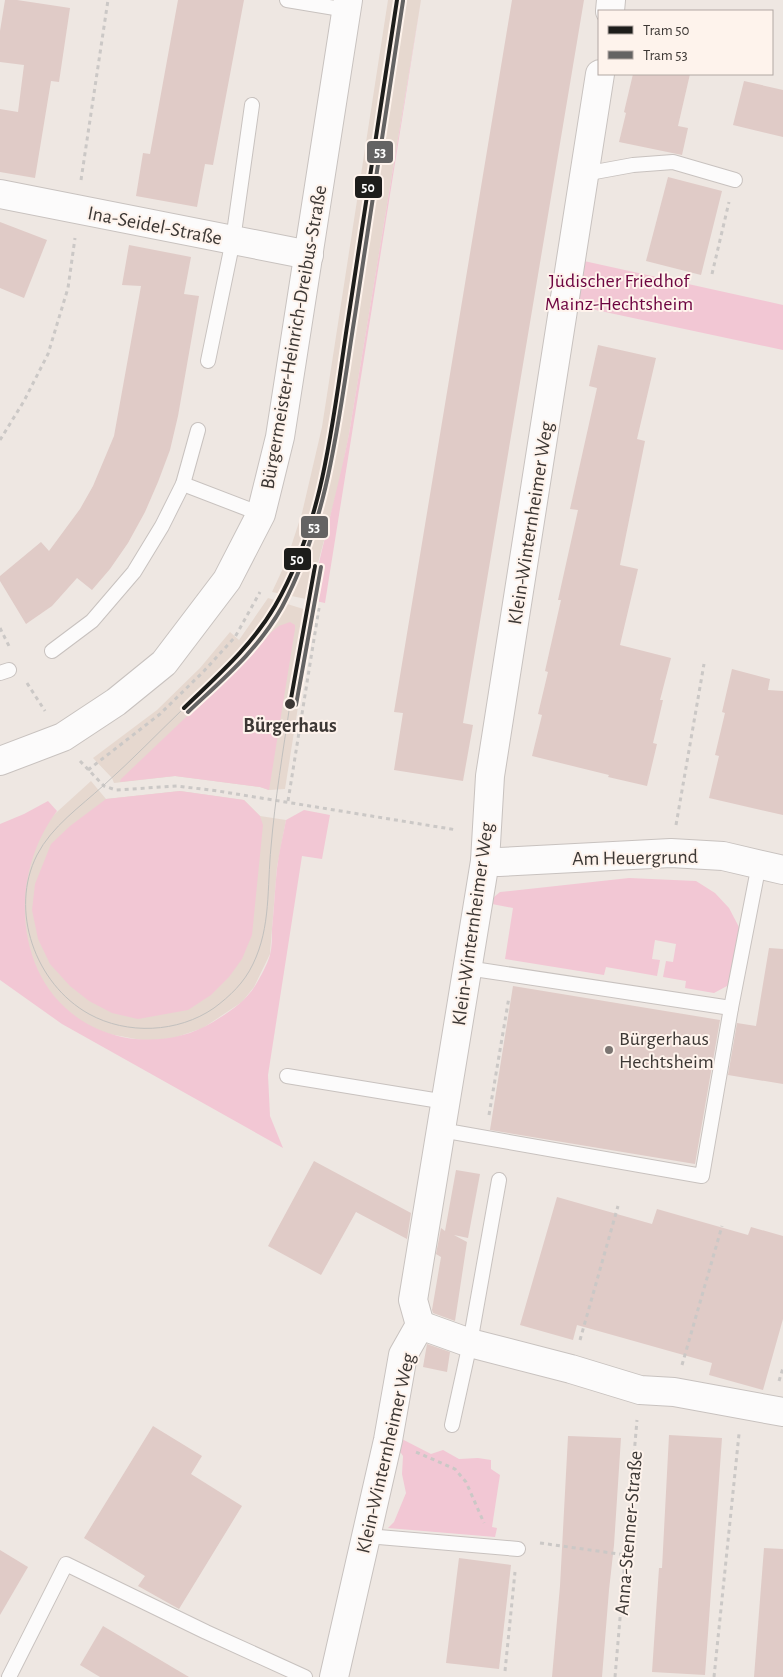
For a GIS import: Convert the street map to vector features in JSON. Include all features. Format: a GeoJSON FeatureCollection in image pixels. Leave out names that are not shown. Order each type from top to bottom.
{"type":"FeatureCollection","features":[{"type":"Feature","properties":{"kind":"street","name":"Bürgermeister-Heinrich-Dreibus-Straße"},"geometry":{"type":"LineString","coordinates":[[0,761],[62,737],[116,702],[164,663],[227,580],[262,514],[280,437],[348,5]]}},
{"type":"Feature","properties":{"kind":"street","name":"Klein-Winternheimer Weg"},"geometry":{"type":"LineString","coordinates":[[334,1677],[388,1440],[403,1355],[420,1325],[413,1300],[486,852],[490,776],[600,75]]}},
{"type":"Feature","properties":{"kind":"street","name":"Ina-Seidel-Straße"},"geometry":{"type":"LineString","coordinates":[[0,194],[310,255]]}},
{"type":"Feature","properties":{"kind":"street","name":"Am Heuergrund"},"geometry":{"type":"LineString","coordinates":[[486,852],[499,862],[671,853],[723,856],[771,867]]}},
{"type":"Feature","properties":{"kind":"street"},"geometry":{"type":"LineString","coordinates":[[420,1325],[470,1343],[640,1390],[674,1392],[783,1412]]}},
{"type":"Feature","properties":{"kind":"lane"},"geometry":{"type":"LineString","coordinates":[[288,0],[348,5]]}},
{"type":"Feature","properties":{"kind":"lane"},"geometry":{"type":"LineString","coordinates":[[208,361],[233,240],[252,105]]}},
{"type":"Feature","properties":{"kind":"lane"},"geometry":{"type":"LineString","coordinates":[[584,174],[633,165],[673,162],[735,180]]}},
{"type":"Feature","properties":{"kind":"lane"},"geometry":{"type":"LineString","coordinates":[[52,651],[92,621],[134,572],[162,526],[184,484],[198,430]]}},
{"type":"Feature","properties":{"kind":"lane"},"geometry":{"type":"LineString","coordinates":[[184,484],[262,514]]}},
{"type":"Feature","properties":{"kind":"lane"},"geometry":{"type":"LineString","coordinates":[[441,1130],[702,1176],[731,1008],[771,867]]}},
{"type":"Feature","properties":{"kind":"lane"},"geometry":{"type":"LineString","coordinates":[[467,968],[731,1008]]}},
{"type":"Feature","properties":{"kind":"lane"},"geometry":{"type":"LineString","coordinates":[[288,1076],[446,1102]]}},
{"type":"Feature","properties":{"kind":"lane"},"geometry":{"type":"LineString","coordinates":[[452,1425],[470,1343],[498,1180]]}},
{"type":"Feature","properties":{"kind":"lane"},"geometry":{"type":"LineString","coordinates":[[367,1536],[518,1549]]}},
{"type":"Feature","properties":{"kind":"lane"},"geometry":{"type":"LineString","coordinates":[[9,1677],[66,1564],[206,1632],[305,1677]]}},
{"type":"Feature","properties":{"kind":"path"},"geometry":{"type":"LineString","coordinates":[[712,274],[735,180]]}},
{"type":"Feature","properties":{"kind":"path"},"geometry":{"type":"LineString","coordinates":[[288,802],[320,608]]}},
{"type":"Feature","properties":{"kind":"path"},"geometry":{"type":"LineString","coordinates":[[671,853],[704,664]]}},
{"type":"Feature","properties":{"kind":"path"},"geometry":{"type":"LineString","coordinates":[[77,756],[100,782],[110,788],[122,790],[177,786],[467,831],[486,852]]}},
{"type":"Feature","properties":{"kind":"path"},"geometry":{"type":"LineString","coordinates":[[485,1138],[512,975]]}},
{"type":"Feature","properties":{"kind":"path"},"geometry":{"type":"LineString","coordinates":[[571,1370],[618,1206]]}},
{"type":"Feature","properties":{"kind":"path"},"geometry":{"type":"LineString","coordinates":[[674,1392],[722,1226]]}},
{"type":"Feature","properties":{"kind":"path","name":"Anna-Stenner-Straße"},"geometry":{"type":"LineString","coordinates":[[615,1677],[640,1390]]}},
{"type":"Feature","properties":{"kind":"path"},"geometry":{"type":"LineString","coordinates":[[714,1677],[742,1405]]}},
{"type":"Feature","properties":{"kind":"path"},"geometry":{"type":"LineString","coordinates":[[388,1440],[455,1469]]}},
{"type":"Feature","properties":{"kind":"path"},"geometry":{"type":"LineString","coordinates":[[505,1671],[518,1549]]}},
{"type":"Feature","properties":{"kind":"shaded area"},"geometry":{"type":"Polygon","coordinates":[[[388,0],[421,0],[349,434],[340,480],[317,567],[311,600],[272,592],[286,562],[302,513],[322,427],[388,0]]]}},
{"type":"Feature","properties":{"kind":"shaded area"},"geometry":{"type":"Polygon","coordinates":[[[268,598],[313,612],[285,789],[269,790],[260,787],[175,776],[114,783],[112,778],[93,758],[157,710],[200,668],[230,632],[239,640],[268,598]]]}},
{"type":"Feature","properties":{"kind":"shaded area"},"geometry":{"type":"Polygon","coordinates":[[[91,781],[106,799],[180,791],[244,800],[260,816],[286,820],[277,867],[270,954],[254,987],[242,1002],[203,1028],[174,1038],[147,1041],[109,1034],[75,1019],[59,1006],[36,980],[26,962],[19,943],[15,918],[15,895],[19,869],[29,846],[47,821],[91,781]]]}},
{"type":"Feature","properties":{"kind":"green space"},"geometry":{"type":"Polygon","coordinates":[[[421,0],[325,603],[311,600],[349,434],[421,0]]]}},
{"type":"Feature","properties":{"kind":"green space","name":"Jüdischer Friedhof Mainz-Hechtsheim"},"geometry":{"type":"Polygon","coordinates":[[[584,261],[783,305],[783,350],[577,306],[584,261]]]}},
{"type":"Feature","properties":{"kind":"green space"},"geometry":{"type":"Polygon","coordinates":[[[290,622],[295,625],[295,629],[269,790],[260,787],[175,776],[120,782],[226,679],[258,643],[279,626],[290,622]]]}},
{"type":"Feature","properties":{"kind":"green space"},"geometry":{"type":"Polygon","coordinates":[[[180,791],[244,800],[260,816],[263,825],[252,935],[242,959],[229,977],[211,995],[188,1010],[138,1019],[112,1013],[89,1001],[70,986],[50,964],[38,939],[32,910],[35,884],[51,844],[70,826],[106,799],[180,791]]]}},
{"type":"Feature","properties":{"kind":"green space"},"geometry":{"type":"Polygon","coordinates":[[[48,801],[57,811],[39,841],[28,875],[25,909],[29,943],[40,975],[60,1002],[87,1023],[122,1037],[145,1040],[180,1036],[202,1028],[242,1002],[251,992],[264,970],[271,952],[277,868],[286,820],[304,810],[330,815],[322,859],[302,856],[268,1075],[270,1116],[283,1148],[62,1024],[0,980],[0,824],[48,801]]]}},
{"type":"Feature","properties":{"kind":"green space"},"geometry":{"type":"Polygon","coordinates":[[[629,878],[696,881],[715,893],[729,908],[740,929],[734,977],[727,986],[714,993],[685,988],[686,981],[663,977],[666,961],[673,962],[676,944],[655,940],[652,959],[660,960],[657,976],[606,967],[604,975],[505,959],[513,908],[492,904],[494,897],[500,892],[629,878]]]}},
{"type":"Feature","properties":{"kind":"green space"},"geometry":{"type":"Polygon","coordinates":[[[396,1436],[431,1454],[443,1450],[459,1459],[478,1458],[491,1460],[491,1469],[500,1475],[492,1527],[497,1528],[495,1537],[388,1528],[394,1522],[406,1493],[402,1474],[403,1456],[394,1450],[396,1436]]]}},
{"type":"Feature","properties":{"kind":"building"},"geometry":{"type":"Polygon","coordinates":[[[5,0],[70,8],[59,82],[51,81],[35,178],[0,172],[0,109],[18,112],[24,65],[0,62],[0,31],[5,0]]]}},
{"type":"Feature","properties":{"kind":"building"},"geometry":{"type":"Polygon","coordinates":[[[178,0],[244,0],[213,165],[205,164],[197,207],[136,196],[143,153],[150,154],[178,0]]]}},
{"type":"Feature","properties":{"kind":"building"},"geometry":{"type":"Polygon","coordinates":[[[512,0],[584,0],[463,723],[473,725],[463,781],[394,770],[403,713],[394,712],[512,0]]]}},
{"type":"Feature","properties":{"kind":"building"},"geometry":{"type":"Polygon","coordinates":[[[633,75],[690,75],[678,126],[688,128],[682,155],[619,142],[626,113],[624,112],[633,75]]]}},
{"type":"Feature","properties":{"kind":"building"},"geometry":{"type":"Polygon","coordinates":[[[744,81],[783,90],[783,137],[733,125],[744,81]]]}},
{"type":"Feature","properties":{"kind":"building"},"geometry":{"type":"Polygon","coordinates":[[[668,177],[722,191],[701,275],[646,261],[668,177]]]}},
{"type":"Feature","properties":{"kind":"building"},"geometry":{"type":"Polygon","coordinates":[[[0,222],[47,240],[24,298],[0,288],[0,222]]]}},
{"type":"Feature","properties":{"kind":"building"},"geometry":{"type":"Polygon","coordinates":[[[129,245],[191,257],[184,294],[199,296],[178,416],[170,450],[145,512],[128,543],[110,569],[92,590],[77,578],[52,606],[26,624],[0,581],[0,576],[41,542],[49,551],[80,509],[93,486],[114,436],[141,286],[122,285],[129,245]]]}},
{"type":"Feature","properties":{"kind":"building"},"geometry":{"type":"Polygon","coordinates":[[[598,345],[656,358],[637,439],[645,441],[620,565],[638,569],[620,645],[671,658],[660,700],[663,700],[653,743],[657,744],[647,786],[532,756],[542,715],[538,714],[548,672],[545,671],[561,600],[558,600],[578,510],[570,509],[597,388],[589,386],[598,345]]]}},
{"type":"Feature","properties":{"kind":"building"},"geometry":{"type":"Polygon","coordinates":[[[732,669],[770,679],[768,690],[783,691],[783,815],[709,798],[719,756],[715,755],[725,713],[722,712],[732,669]]]}},
{"type":"Feature","properties":{"kind":"building","name":"Bürgerhaus Hechtsheim"},"geometry":{"type":"Polygon","coordinates":[[[769,948],[783,949],[783,1084],[728,1075],[737,1023],[756,1026],[769,948]]]}},
{"type":"Feature","properties":{"kind":"building","name":"Bürgerhaus Hechtsheim"},"geometry":{"type":"Polygon","coordinates":[[[513,986],[720,1020],[695,1164],[490,1130],[513,986]]]}},
{"type":"Feature","properties":{"kind":"building"},"geometry":{"type":"Polygon","coordinates":[[[314,1161],[411,1213],[407,1239],[356,1212],[321,1275],[268,1246],[314,1161]]]}},
{"type":"Feature","properties":{"kind":"building"},"geometry":{"type":"Polygon","coordinates":[[[456,1170],[480,1174],[468,1238],[454,1235],[467,1242],[455,1321],[433,1313],[432,1310],[441,1257],[436,1254],[441,1228],[445,1231],[456,1170]]]}},
{"type":"Feature","properties":{"kind":"building"},"geometry":{"type":"Polygon","coordinates":[[[557,1197],[652,1224],[657,1209],[748,1235],[751,1227],[783,1236],[783,1319],[763,1390],[709,1375],[712,1363],[577,1325],[573,1340],[520,1325],[557,1197]]]}},
{"type":"Feature","properties":{"kind":"building"},"geometry":{"type":"Polygon","coordinates":[[[427,1344],[450,1352],[447,1372],[423,1367],[427,1344]]]}},
{"type":"Feature","properties":{"kind":"building"},"geometry":{"type":"Polygon","coordinates":[[[153,1426],[202,1456],[191,1474],[242,1506],[179,1609],[138,1586],[145,1576],[84,1538],[153,1426]]]}},
{"type":"Feature","properties":{"kind":"building"},"geometry":{"type":"Polygon","coordinates":[[[669,1435],[722,1438],[705,1675],[652,1672],[659,1568],[662,1568],[669,1435]]]}},
{"type":"Feature","properties":{"kind":"building"},"geometry":{"type":"Polygon","coordinates":[[[568,1436],[621,1438],[614,1545],[602,1677],[552,1677],[560,1586],[568,1436]]]}},
{"type":"Feature","properties":{"kind":"building"},"geometry":{"type":"Polygon","coordinates":[[[764,1548],[783,1549],[783,1677],[754,1677],[764,1548]]]}},
{"type":"Feature","properties":{"kind":"building"},"geometry":{"type":"Polygon","coordinates":[[[0,1550],[28,1567],[0,1615],[0,1550]]]}},
{"type":"Feature","properties":{"kind":"building"},"geometry":{"type":"Polygon","coordinates":[[[459,1558],[511,1565],[499,1669],[446,1663],[459,1558]]]}},
{"type":"Feature","properties":{"kind":"building"},"geometry":{"type":"Polygon","coordinates":[[[103,1626],[189,1677],[100,1677],[80,1665],[103,1626]]]}},
{"type":"Feature","properties":{"kind":"tram line","name":"50"},"geometry":{"type":"LineString","coordinates":[[184,708],[233,660],[266,621],[292,573],[316,503],[325,467],[331,430],[397,0]]}},
{"type":"Feature","properties":{"kind":"tram line","name":"53"},"geometry":{"type":"LineString","coordinates":[[188,712],[227,676],[273,623],[298,573],[322,501],[338,427],[403,1]]}},
{"type":"Feature","properties":{"kind":"tram line","name":"50"},"geometry":{"type":"LineString","coordinates":[[290,704],[315,566]]}},
{"type":"Feature","properties":{"kind":"tram line","name":"53"},"geometry":{"type":"LineString","coordinates":[[296,705],[321,567]]}},
{"type":"Feature","properties":{"kind":"tram line"},"geometry":{"type":"LineString","coordinates":[[184,708],[104,785],[58,826],[37,855],[29,876],[26,899],[27,922],[32,944],[41,965],[54,984],[70,1001],[89,1014],[104,1021],[136,1028],[169,1026],[200,1016],[214,1008],[231,994],[241,983],[253,964],[259,950],[266,921],[271,847],[290,704]]}},
{"type":"Feature","properties":{"kind":"place","name":"Bürgerhaus"},"geometry":{"type":"Point","coordinates":[290,704]}},
{"type":"Feature","properties":{"kind":"place","name":"Bürgerhaus Hechtsheim"},"geometry":{"type":"Point","coordinates":[609,1050]}}]}
